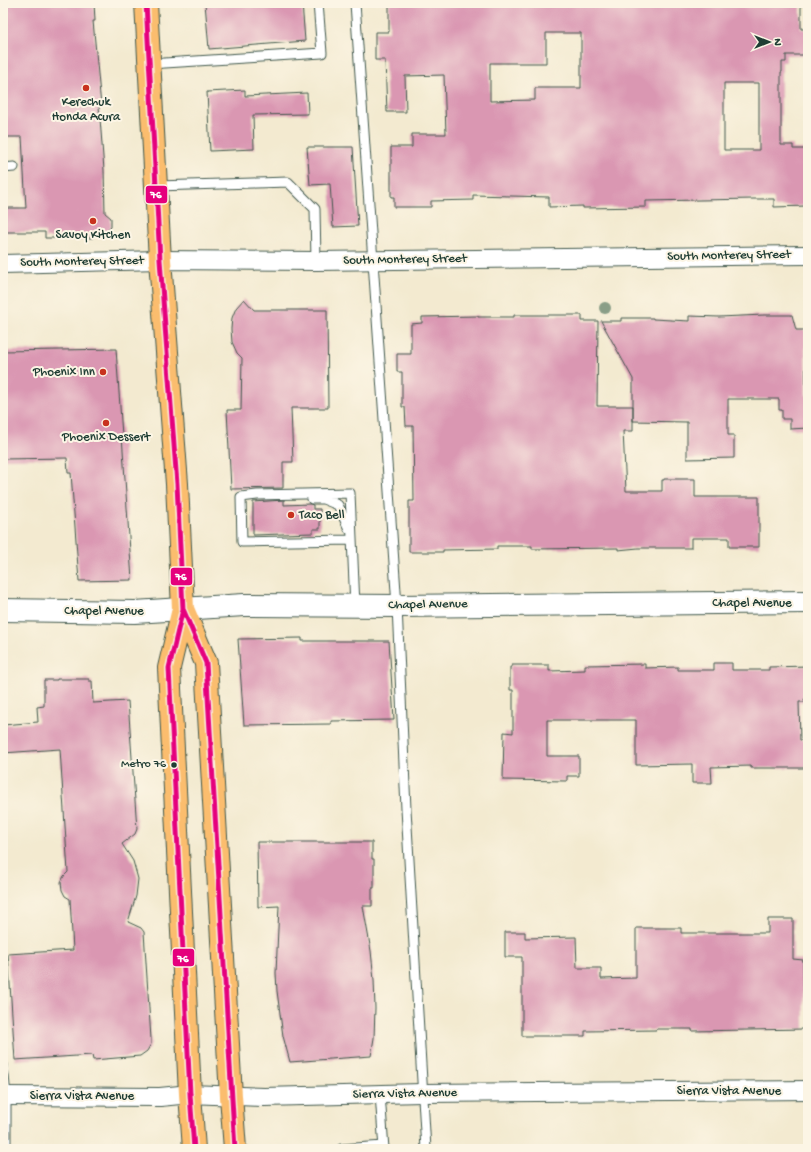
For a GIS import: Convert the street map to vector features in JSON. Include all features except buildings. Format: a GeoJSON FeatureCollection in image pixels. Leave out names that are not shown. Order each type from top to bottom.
{"type":"FeatureCollection","features":[{"type":"Feature","properties":{"kind":"main road"},"geometry":{"type":"LineString","coordinates":[[146,3],[160,260],[176,476],[183,609],[169,668],[194,1149]]}},
{"type":"Feature","properties":{"kind":"main road"},"geometry":{"type":"LineString","coordinates":[[183,609],[206,663],[235,1149]]}},
{"type":"Feature","properties":{"kind":"street","name":"South Monterey Street"},"geometry":{"type":"LineString","coordinates":[[3,264],[160,260],[372,261],[808,255]]}},
{"type":"Feature","properties":{"kind":"street","name":"Chapel Avenue"},"geometry":{"type":"LineString","coordinates":[[3,610],[135,612],[244,605],[397,606],[808,602]]}},
{"type":"Feature","properties":{"kind":"street","name":"Sierra Vista Avenue"},"geometry":{"type":"LineString","coordinates":[[4,1096],[160,1096],[190,1094],[264,1098],[422,1093],[808,1090]]}},
{"type":"Feature","properties":{"kind":"lane"},"geometry":{"type":"LineString","coordinates":[[149,64],[322,53],[318,3]]}},
{"type":"Feature","properties":{"kind":"lane"},"geometry":{"type":"LineString","coordinates":[[355,3],[397,606],[403,751],[426,1149]]}},
{"type":"Feature","properties":{"kind":"lane"},"geometry":{"type":"LineString","coordinates":[[3,168],[14,167]]}},
{"type":"Feature","properties":{"kind":"lane"},"geometry":{"type":"LineString","coordinates":[[157,186],[288,182],[314,209],[316,261]]}},
{"type":"Feature","properties":{"kind":"lane"},"geometry":{"type":"LineString","coordinates":[[241,497],[257,495],[350,493],[355,606]]}},
{"type":"Feature","properties":{"kind":"lane"},"geometry":{"type":"LineString","coordinates":[[241,497],[242,542],[352,537]]}},
{"type":"Feature","properties":{"kind":"lane"},"geometry":{"type":"LineString","coordinates":[[241,497],[257,501],[323,499],[338,505],[352,537]]}},
{"type":"Feature","properties":{"kind":"lane"},"geometry":{"type":"LineString","coordinates":[[3,1065],[6,1149]]}},
{"type":"Feature","properties":{"kind":"lane"},"geometry":{"type":"LineString","coordinates":[[341,1149],[384,1147],[380,1094]]}},
{"type":"Feature","properties":{"kind":"transit line","name":"76"},"geometry":{"type":"LineString","coordinates":[[146,3],[160,260],[177,484],[183,609],[169,668],[194,1149]]}},
{"type":"Feature","properties":{"kind":"transit line","name":"76"},"geometry":{"type":"LineString","coordinates":[[183,609],[206,663],[235,1149]]}},
{"type":"Feature","properties":{"kind":"place","name":"Kerechuk Honda Acura"},"geometry":{"type":"Point","coordinates":[86,88]}},
{"type":"Feature","properties":{"kind":"place","name":"Savoy Kitchen"},"geometry":{"type":"Point","coordinates":[93,221]}},
{"type":"Feature","properties":{"kind":"place","name":"Phoenix Inn"},"geometry":{"type":"Point","coordinates":[103,372]}},
{"type":"Feature","properties":{"kind":"place","name":"Phoenix Dessert"},"geometry":{"type":"Point","coordinates":[106,423]}},
{"type":"Feature","properties":{"kind":"place","name":"Taco Bell"},"geometry":{"type":"Point","coordinates":[291,515]}},
{"type":"Feature","properties":{"kind":"place","name":"Metro 76"},"geometry":{"type":"Point","coordinates":[174,765]}}]}
